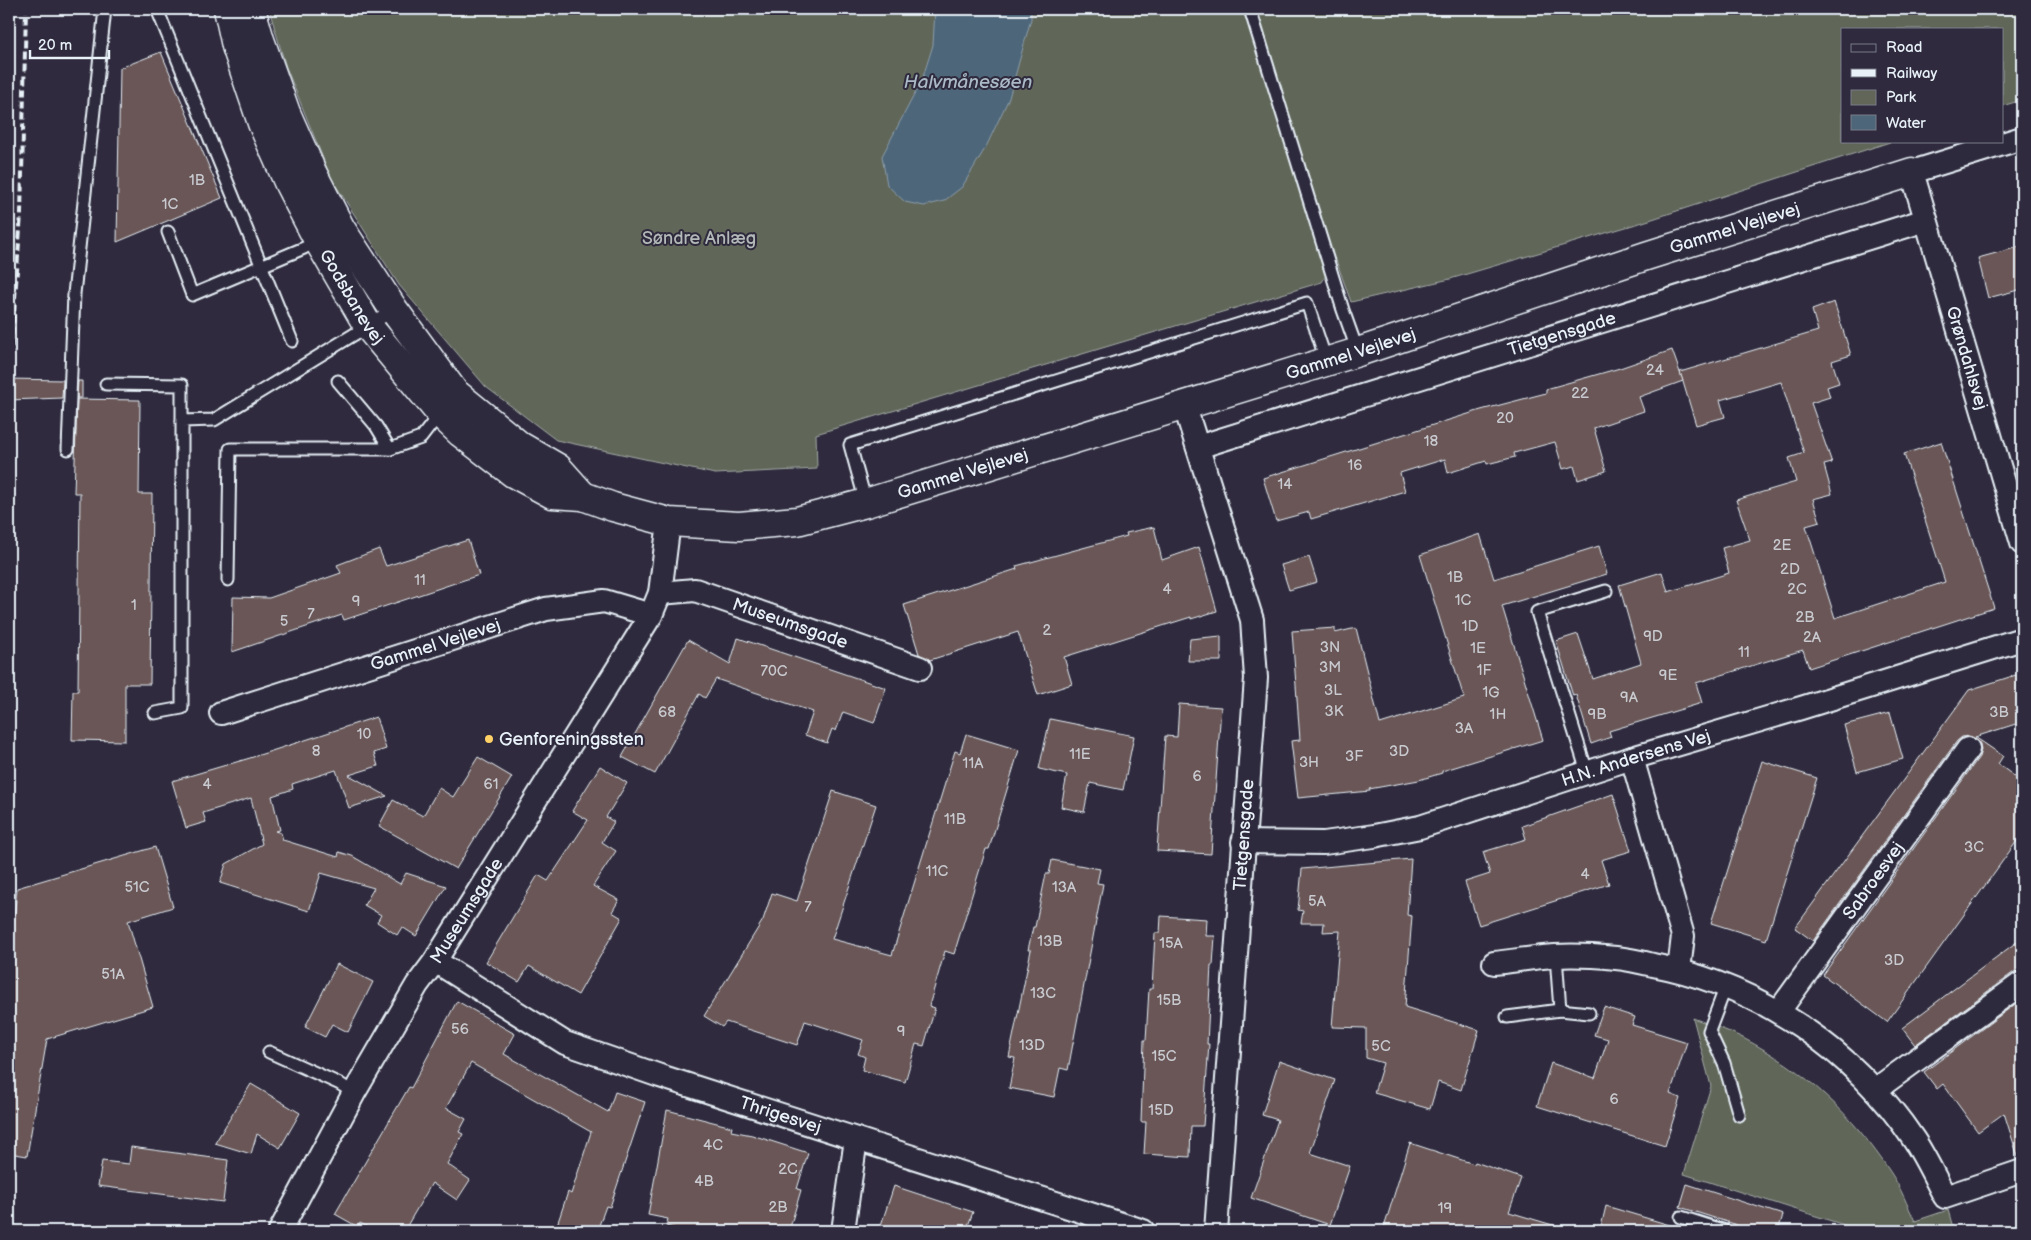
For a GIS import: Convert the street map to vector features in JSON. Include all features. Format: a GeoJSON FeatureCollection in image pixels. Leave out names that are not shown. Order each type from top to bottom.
{"type":"FeatureCollection","features":[{"type":"Feature","properties":{"kind":"street","name":"Godsbanevej"},"geometry":{"type":"LineString","coordinates":[[228,9],[236,46],[262,123],[289,184],[329,235],[394,310],[447,402]]}},
{"type":"Feature","properties":{"kind":"street","name":"Godsbanevej"},"geometry":{"type":"LineString","coordinates":[[251,9],[260,40],[329,235],[368,326],[447,402],[558,468],[583,496],[613,507],[669,522]]}},
{"type":"Feature","properties":{"kind":"street","name":"Gammel Vejlevej"},"geometry":{"type":"LineString","coordinates":[[669,522],[739,526],[796,521],[866,502],[1326,360],[1358,352],[1646,256],[2022,138]]}},
{"type":"Feature","properties":{"kind":"street","name":"Grøndahlsvej"},"geometry":{"type":"LineString","coordinates":[[1912,172],[2022,543]]}},
{"type":"Feature","properties":{"kind":"street","name":"Tietgensgade"},"geometry":{"type":"LineString","coordinates":[[1198,447],[1926,220]]}},
{"type":"Feature","properties":{"kind":"street","name":"Tietgensgade"},"geometry":{"type":"LineString","coordinates":[[1184,404],[1252,620],[1256,678],[1216,1231]]}},
{"type":"Feature","properties":{"kind":"street","name":"Museumsgade"},"geometry":{"type":"LineString","coordinates":[[280,1231],[354,1093],[417,985],[435,961],[651,616],[660,593],[669,522]]}},
{"type":"Feature","properties":{"kind":"street","name":"Museumsgade"},"geometry":{"type":"LineString","coordinates":[[660,593],[695,590],[920,668]]}},
{"type":"Feature","properties":{"kind":"street","name":"Gammel Vejlevej"},"geometry":{"type":"LineString","coordinates":[[221,713],[546,610],[604,601],[651,616]]}},
{"type":"Feature","properties":{"kind":"street","name":"H.N. Andersens Vej"},"geometry":{"type":"LineString","coordinates":[[1243,842],[1324,843],[1420,827],[1587,772],[2022,639]]}},
{"type":"Feature","properties":{"kind":"street","name":"Sabroesvej"},"geometry":{"type":"LineString","coordinates":[[1778,1011],[1968,749]]}},
{"type":"Feature","properties":{"kind":"street"},"geometry":{"type":"LineString","coordinates":[[1632,758],[1683,936],[1678,970]]}},
{"type":"Feature","properties":{"kind":"street"},"geometry":{"type":"LineString","coordinates":[[1494,963],[1556,956],[1618,958],[1678,970],[1726,986],[1778,1011],[1813,1034],[1839,1055],[1875,1090],[1914,1140],[1945,1197],[2022,1171]]}},
{"type":"Feature","properties":{"kind":"street","name":"Thrigesvej"},"geometry":{"type":"LineString","coordinates":[[435,961],[566,1042],[660,1076],[1144,1231]]}},
{"type":"Feature","properties":{"kind":"street"},"geometry":{"type":"LineString","coordinates":[[1875,1090],[2022,982]]}},
{"type":"Feature","properties":{"kind":"street"},"geometry":{"type":"LineString","coordinates":[[843,1231],[856,1139]]}},
{"type":"Feature","properties":{"kind":"lane"},"geometry":{"type":"LineString","coordinates":[[68,449],[74,294],[105,9]]}},
{"type":"Feature","properties":{"kind":"lane"},"geometry":{"type":"LineString","coordinates":[[158,9],[292,341]]}},
{"type":"Feature","properties":{"kind":"lane"},"geometry":{"type":"LineString","coordinates":[[1250,9],[1343,310],[1358,352]]}},
{"type":"Feature","properties":{"kind":"lane"},"geometry":{"type":"LineString","coordinates":[[168,232],[192,295],[262,266],[329,235]]}},
{"type":"Feature","properties":{"kind":"lane"},"geometry":{"type":"LineString","coordinates":[[866,502],[850,444],[1074,374],[1306,303],[1326,360]]}},
{"type":"Feature","properties":{"kind":"lane"},"geometry":{"type":"LineString","coordinates":[[182,421],[214,420],[394,310]]}},
{"type":"Feature","properties":{"kind":"lane"},"geometry":{"type":"LineString","coordinates":[[338,381],[376,426],[390,449]]}},
{"type":"Feature","properties":{"kind":"lane"},"geometry":{"type":"LineString","coordinates":[[106,384],[182,384],[182,708],[155,713]]}},
{"type":"Feature","properties":{"kind":"lane"},"geometry":{"type":"LineString","coordinates":[[228,580],[230,449],[390,449],[421,438],[447,402]]}},
{"type":"Feature","properties":{"kind":"lane"},"geometry":{"type":"LineString","coordinates":[[1587,772],[1537,612],[1606,591]]}},
{"type":"Feature","properties":{"kind":"lane"},"geometry":{"type":"LineString","coordinates":[[1556,956],[1560,1010]]}},
{"type":"Feature","properties":{"kind":"lane"},"geometry":{"type":"LineString","coordinates":[[1726,986],[1709,1032],[1724,1063],[1738,1115]]}},
{"type":"Feature","properties":{"kind":"lane"},"geometry":{"type":"LineString","coordinates":[[1507,1017],[1560,1010],[1588,1013]]}},
{"type":"Feature","properties":{"kind":"lane"},"geometry":{"type":"LineString","coordinates":[[269,1052],[340,1084],[354,1093]]}},
{"type":"Feature","properties":{"kind":"lane"},"geometry":{"type":"LineString","coordinates":[[1681,1217],[1725,1231]]}},
{"type":"Feature","properties":{"kind":"green space","name":"Søndre Anlæg"},"geometry":{"type":"Polygon","coordinates":[[[269,9],[2022,9],[2022,100],[2004,105],[2004,28],[1841,28],[1841,142],[1890,142],[1643,222],[1450,279],[1351,302],[1336,260],[1322,282],[816,434],[817,469],[715,474],[556,440],[486,387],[399,285],[331,178],[286,67],[269,9]]]}},
{"type":"Feature","properties":{"kind":"green space"},"geometry":{"type":"Polygon","coordinates":[[[1693,1018],[1743,1038],[1787,1064],[1807,1079],[1844,1113],[1861,1132],[1895,1179],[1915,1221],[1948,1210],[1954,1231],[1863,1231],[1684,1174],[1711,1086],[1693,1018]]]}},
{"type":"Feature","properties":{"kind":"water","name":"Halvmånesøen"},"geometry":{"type":"Polygon","coordinates":[[[935,9],[1031,9],[1031,19],[1009,98],[986,147],[962,187],[944,201],[924,206],[905,202],[887,185],[882,156],[922,80],[933,45],[935,9]]]}},
{"type":"Feature","properties":{"kind":"building"},"geometry":{"type":"Polygon","coordinates":[[[161,52],[222,198],[117,242],[120,68],[161,52]]]}},
{"type":"Feature","properties":{"kind":"building"},"geometry":{"type":"Polygon","coordinates":[[[2022,246],[2022,289],[1988,298],[1978,258],[2022,246]]]}},
{"type":"Feature","properties":{"kind":"building"},"geometry":{"type":"Polygon","coordinates":[[[1834,302],[1851,355],[1832,361],[1839,383],[1827,387],[1830,397],[1811,403],[1832,463],[1824,465],[1832,494],[1813,499],[1820,522],[1806,526],[1835,618],[1945,582],[1904,454],[1941,442],[1994,608],[1809,668],[1803,650],[1696,683],[1702,703],[1609,731],[1611,737],[1591,744],[1576,695],[1573,696],[1556,641],[1578,634],[1593,679],[1641,663],[1619,585],[1662,572],[1668,592],[1729,573],[1722,548],[1750,540],[1736,500],[1796,482],[1789,458],[1804,453],[1781,382],[1720,400],[1725,417],[1696,425],[1680,372],[1818,331],[1812,310],[1834,302]]]}},
{"type":"Feature","properties":{"kind":"building"},"geometry":{"type":"Polygon","coordinates":[[[1672,350],[1683,381],[1639,397],[1644,411],[1594,428],[1606,471],[1578,480],[1574,466],[1563,469],[1555,442],[1514,453],[1515,457],[1487,464],[1486,461],[1448,473],[1445,459],[1400,473],[1405,491],[1311,519],[1309,512],[1276,521],[1263,478],[1481,410],[1546,393],[1546,389],[1620,368],[1672,350]]]}},
{"type":"Feature","properties":{"kind":"building"},"geometry":{"type":"Polygon","coordinates":[[[9,379],[63,380],[62,398],[9,400],[9,379]]]}},
{"type":"Feature","properties":{"kind":"building"},"geometry":{"type":"Polygon","coordinates":[[[78,381],[82,381],[82,398],[77,398],[78,381]]]}},
{"type":"Feature","properties":{"kind":"building"},"geometry":{"type":"Polygon","coordinates":[[[77,399],[140,400],[139,494],[152,494],[150,684],[125,684],[125,741],[72,740],[73,691],[78,691],[80,493],[74,493],[77,399]]]}},
{"type":"Feature","properties":{"kind":"building"},"geometry":{"type":"Polygon","coordinates":[[[1154,527],[1162,560],[1199,547],[1217,611],[1191,619],[1191,617],[1064,657],[1072,684],[1038,695],[1018,632],[930,660],[919,654],[904,605],[1017,569],[1016,566],[1127,536],[1126,533],[1154,527]]]}},
{"type":"Feature","properties":{"kind":"building"},"geometry":{"type":"Polygon","coordinates":[[[1480,534],[1494,579],[1599,546],[1607,574],[1502,606],[1543,740],[1442,771],[1442,773],[1419,780],[1369,789],[1370,791],[1298,798],[1291,741],[1300,740],[1292,631],[1335,628],[1335,633],[1356,628],[1380,724],[1464,698],[1420,555],[1480,534]]]}},
{"type":"Feature","properties":{"kind":"building"},"geometry":{"type":"Polygon","coordinates":[[[468,540],[479,575],[344,620],[342,615],[232,652],[233,597],[269,598],[341,573],[337,565],[379,549],[386,566],[468,540]]]}},
{"type":"Feature","properties":{"kind":"building"},"geometry":{"type":"Polygon","coordinates":[[[1309,557],[1317,582],[1289,590],[1281,565],[1309,557]]]}},
{"type":"Feature","properties":{"kind":"building"},"geometry":{"type":"Polygon","coordinates":[[[1221,636],[1221,661],[1188,661],[1190,639],[1221,636]]]}},
{"type":"Feature","properties":{"kind":"building"},"geometry":{"type":"Polygon","coordinates":[[[738,638],[886,688],[874,723],[843,712],[836,731],[832,729],[827,743],[805,735],[813,712],[716,679],[705,698],[699,694],[655,774],[622,757],[688,640],[730,664],[738,638]]]}},
{"type":"Feature","properties":{"kind":"building"},"geometry":{"type":"Polygon","coordinates":[[[2022,673],[2022,722],[1975,737],[2003,756],[1998,764],[2022,782],[2022,834],[1887,1022],[1823,975],[1979,757],[1980,744],[1976,739],[1969,736],[1962,737],[1957,741],[1813,941],[1795,928],[1969,690],[2022,673]]]}},
{"type":"Feature","properties":{"kind":"building"},"geometry":{"type":"Polygon","coordinates":[[[1179,704],[1221,707],[1211,854],[1157,851],[1165,736],[1177,737],[1179,704]]]}},
{"type":"Feature","properties":{"kind":"building"},"geometry":{"type":"Polygon","coordinates":[[[1890,713],[1903,759],[1857,772],[1844,725],[1890,713]]]}},
{"type":"Feature","properties":{"kind":"building"},"geometry":{"type":"Polygon","coordinates":[[[376,717],[386,749],[374,753],[378,766],[349,775],[387,796],[349,808],[336,770],[292,784],[293,789],[272,796],[280,830],[275,831],[281,833],[283,840],[338,857],[339,852],[352,856],[400,884],[406,873],[446,886],[416,936],[402,927],[397,935],[377,922],[381,915],[364,905],[374,888],[321,873],[309,911],[220,883],[226,864],[262,844],[251,798],[203,813],[206,822],[186,828],[172,781],[376,717]]]}},
{"type":"Feature","properties":{"kind":"building"},"geometry":{"type":"Polygon","coordinates":[[[1050,719],[1134,736],[1123,790],[1090,783],[1084,812],[1061,807],[1067,775],[1039,769],[1050,719]]]}},
{"type":"Feature","properties":{"kind":"building"},"geometry":{"type":"Polygon","coordinates":[[[966,734],[1019,750],[954,954],[945,951],[929,1006],[935,1008],[924,1046],[916,1044],[905,1082],[862,1070],[865,1057],[858,1054],[863,1040],[805,1021],[797,1045],[726,1022],[722,1027],[704,1016],[763,920],[772,893],[797,901],[833,791],[876,805],[832,939],[892,955],[955,751],[960,753],[966,734]]]}},
{"type":"Feature","properties":{"kind":"building"},"geometry":{"type":"Polygon","coordinates":[[[478,757],[512,777],[456,869],[379,826],[393,800],[423,816],[439,788],[453,797],[478,757]]]}},
{"type":"Feature","properties":{"kind":"building"},"geometry":{"type":"Polygon","coordinates":[[[1762,761],[1817,778],[1766,940],[1711,923],[1762,761]]]}},
{"type":"Feature","properties":{"kind":"building"},"geometry":{"type":"Polygon","coordinates":[[[600,766],[627,783],[606,817],[614,822],[602,842],[616,851],[593,886],[619,900],[612,912],[622,918],[578,995],[529,966],[519,982],[486,962],[538,875],[548,881],[588,820],[572,811],[600,766]]]}},
{"type":"Feature","properties":{"kind":"building"},"geometry":{"type":"Polygon","coordinates":[[[1613,794],[1631,851],[1601,860],[1609,884],[1479,925],[1465,882],[1490,874],[1483,852],[1526,839],[1522,826],[1613,794]]]}},
{"type":"Feature","properties":{"kind":"building"},"geometry":{"type":"Polygon","coordinates":[[[155,847],[173,907],[128,921],[153,1007],[47,1039],[27,1156],[9,1153],[9,975],[17,888],[155,847]]]}},
{"type":"Feature","properties":{"kind":"building"},"geometry":{"type":"Polygon","coordinates":[[[1411,859],[1407,915],[1412,916],[1405,1007],[1479,1030],[1461,1090],[1438,1082],[1430,1109],[1374,1093],[1383,1063],[1366,1058],[1366,1028],[1332,1027],[1340,931],[1323,932],[1324,923],[1301,923],[1303,911],[1298,910],[1302,869],[1411,859]]]}},
{"type":"Feature","properties":{"kind":"building"},"geometry":{"type":"Polygon","coordinates":[[[1052,860],[1100,869],[1097,883],[1103,884],[1068,1070],[1060,1068],[1054,1097],[1009,1088],[1015,1058],[1009,1057],[1031,950],[1028,950],[1033,927],[1035,927],[1046,874],[1049,874],[1052,860]]]}},
{"type":"Feature","properties":{"kind":"building"},"geometry":{"type":"Polygon","coordinates":[[[1161,916],[1207,919],[1206,936],[1215,936],[1213,965],[1211,965],[1207,1044],[1209,1044],[1203,1126],[1191,1126],[1190,1157],[1144,1154],[1146,1122],[1141,1122],[1144,1040],[1146,1040],[1149,989],[1152,989],[1155,933],[1160,933],[1161,916]]]}},
{"type":"Feature","properties":{"kind":"building"},"geometry":{"type":"Polygon","coordinates":[[[2022,938],[2022,970],[2014,972],[1915,1045],[1902,1028],[2022,938]]]}},
{"type":"Feature","properties":{"kind":"building"},"geometry":{"type":"Polygon","coordinates":[[[337,964],[373,982],[348,1032],[332,1024],[325,1037],[305,1027],[337,964]]]}},
{"type":"Feature","properties":{"kind":"building"},"geometry":{"type":"Polygon","coordinates":[[[2022,999],[2022,1157],[2018,1157],[2004,1113],[1978,1132],[1943,1084],[1937,1089],[1924,1072],[2022,999]]]}},
{"type":"Feature","properties":{"kind":"building"},"geometry":{"type":"Polygon","coordinates":[[[457,1001],[515,1034],[504,1054],[608,1112],[615,1092],[645,1102],[610,1207],[606,1206],[597,1231],[555,1231],[568,1192],[571,1194],[591,1132],[471,1063],[446,1108],[466,1119],[459,1132],[463,1134],[447,1164],[470,1180],[457,1200],[432,1183],[404,1231],[375,1231],[360,1223],[358,1227],[335,1214],[409,1087],[411,1088],[457,1001]]]}},
{"type":"Feature","properties":{"kind":"building"},"geometry":{"type":"Polygon","coordinates":[[[1604,1007],[1635,1017],[1632,1025],[1687,1042],[1670,1094],[1680,1098],[1665,1146],[1537,1106],[1551,1063],[1595,1078],[1608,1039],[1594,1035],[1604,1007]]]}},
{"type":"Feature","properties":{"kind":"building"},"geometry":{"type":"Polygon","coordinates":[[[1279,1061],[1335,1080],[1310,1153],[1350,1166],[1330,1225],[1251,1198],[1278,1120],[1262,1115],[1279,1061]]]}},
{"type":"Feature","properties":{"kind":"building"},"geometry":{"type":"Polygon","coordinates":[[[251,1084],[300,1113],[280,1148],[257,1134],[251,1154],[215,1143],[251,1084]]]}},
{"type":"Feature","properties":{"kind":"building"},"geometry":{"type":"Polygon","coordinates":[[[667,1110],[732,1127],[731,1131],[752,1135],[808,1153],[797,1189],[801,1190],[789,1231],[685,1231],[666,1226],[668,1219],[648,1215],[667,1110]]]}},
{"type":"Feature","properties":{"kind":"building"},"geometry":{"type":"Polygon","coordinates":[[[1410,1143],[1521,1178],[1509,1212],[1556,1226],[1555,1231],[1383,1231],[1410,1143]]]}},
{"type":"Feature","properties":{"kind":"building"},"geometry":{"type":"Polygon","coordinates":[[[131,1147],[228,1160],[223,1202],[98,1186],[102,1161],[129,1164],[131,1147]]]}},
{"type":"Feature","properties":{"kind":"building"},"geometry":{"type":"Polygon","coordinates":[[[1687,1184],[1783,1215],[1778,1231],[1755,1231],[1680,1207],[1687,1184]]]}},
{"type":"Feature","properties":{"kind":"building"},"geometry":{"type":"Polygon","coordinates":[[[894,1186],[973,1212],[966,1231],[879,1231],[894,1186]]]}},
{"type":"Feature","properties":{"kind":"building"},"geometry":{"type":"Polygon","coordinates":[[[1606,1206],[1673,1226],[1672,1231],[1600,1231],[1606,1206]]]}},
{"type":"Feature","properties":{"kind":"railway"},"geometry":{"type":"LineString","coordinates":[[9,383],[21,214],[26,9]]}},
{"type":"Feature","properties":{"kind":"place","name":"Genforeningssten"},"geometry":{"type":"Point","coordinates":[489,739]}}]}
